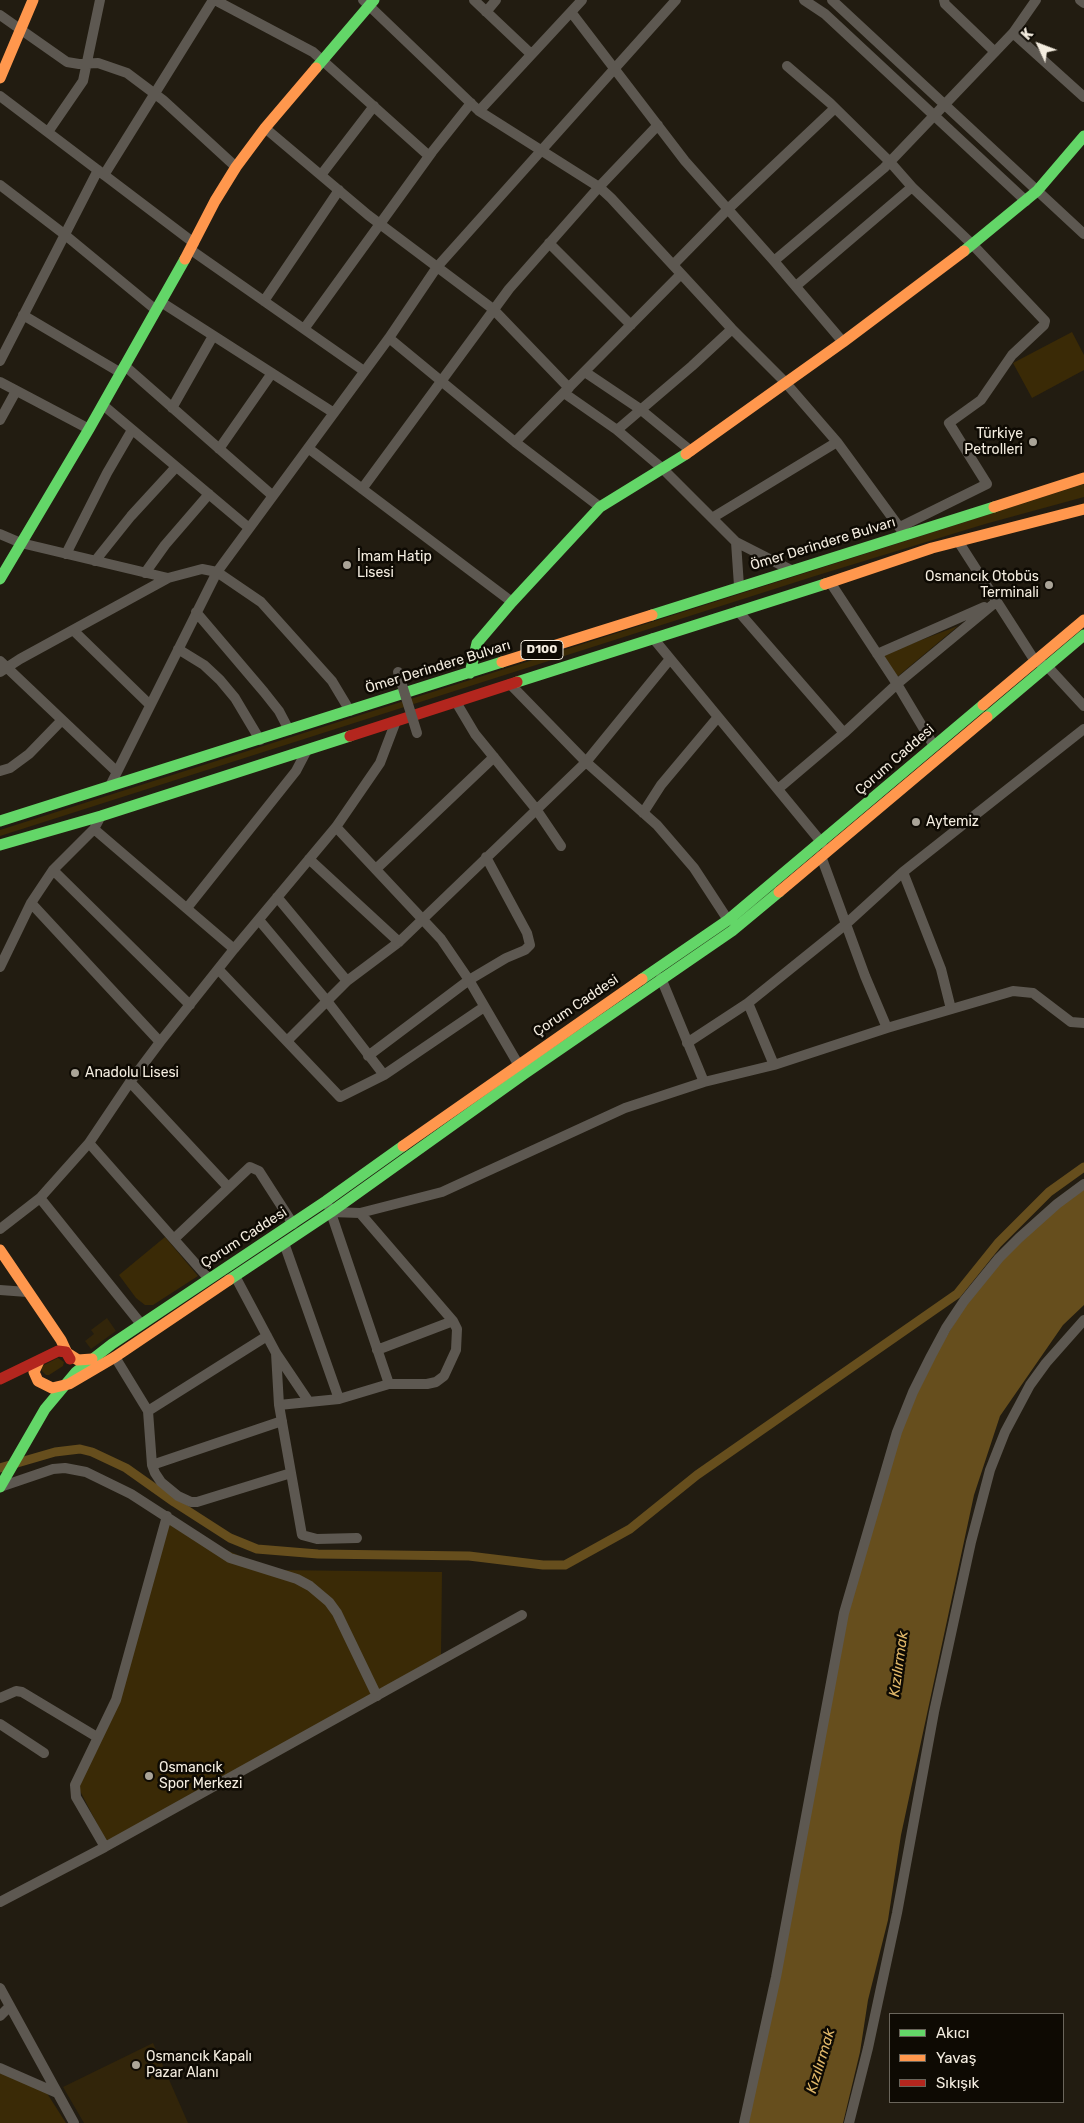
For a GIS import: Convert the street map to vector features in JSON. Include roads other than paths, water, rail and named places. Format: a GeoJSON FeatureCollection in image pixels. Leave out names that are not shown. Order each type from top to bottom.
{"type":"FeatureCollection","features":[{"type":"Feature","properties":{"kind":"main road"},"geometry":{"type":"LineString","coordinates":[[0,78],[33,0]]}},
{"type":"Feature","properties":{"kind":"main road"},"geometry":{"type":"LineString","coordinates":[[0,579],[103,405],[192,247],[215,201],[236,167],[265,128],[368,2]]}},
{"type":"Feature","properties":{"kind":"main road"},"geometry":{"type":"LineString","coordinates":[[470,673],[478,643],[512,602],[600,507],[691,451],[843,342],[972,244],[1037,191],[1084,136]]}},
{"type":"Feature","properties":{"kind":"main road","name":"Ömer Derindere Bulvarı"},"geometry":{"type":"LineString","coordinates":[[0,821],[791,570],[902,531],[1084,478]]}},
{"type":"Feature","properties":{"kind":"main road","name":"D100"},"geometry":{"type":"LineString","coordinates":[[0,845],[101,816],[932,548],[1084,508]]}},
{"type":"Feature","properties":{"kind":"main road","name":"Çorum Caddesi"},"geometry":{"type":"LineString","coordinates":[[62,1386],[115,1357],[284,1242],[329,1207],[728,920],[1084,620]]}},
{"type":"Feature","properties":{"kind":"main road","name":"Çorum Caddesi"},"geometry":{"type":"LineString","coordinates":[[521,1069],[732,931],[1084,635]]}},
{"type":"Feature","properties":{"kind":"main road","name":"Çorum Caddesi"},"geometry":{"type":"LineString","coordinates":[[0,1487],[50,1402],[72,1375],[141,1324],[293,1224],[329,1207]]}},
{"type":"Feature","properties":{"kind":"main road"},"geometry":{"type":"LineString","coordinates":[[0,1250],[72,1364],[72,1375]]}},
{"type":"Feature","properties":{"kind":"main road"},"geometry":{"type":"LineString","coordinates":[[62,1348],[78,1360],[92,1359]]}},
{"type":"Feature","properties":{"kind":"main road"},"geometry":{"type":"LineString","coordinates":[[0,1380],[62,1348]]}},
{"type":"Feature","properties":{"kind":"main road"},"geometry":{"type":"LineString","coordinates":[[39,1361],[34,1374],[36,1379],[50,1393],[50,1402]]}},
{"type":"Feature","properties":{"kind":"main road"},"geometry":{"type":"LineString","coordinates":[[0,1380],[24,1378],[52,1388],[62,1386]]}},
{"type":"Feature","properties":{"kind":"street"},"geometry":{"type":"LineString","coordinates":[[48,132],[84,81],[100,0]]}},
{"type":"Feature","properties":{"kind":"street"},"geometry":{"type":"LineString","coordinates":[[0,361],[64,234],[101,173],[155,94],[214,0],[313,52],[429,156]]}},
{"type":"Feature","properties":{"kind":"street"},"geometry":{"type":"LineString","coordinates":[[474,0],[531,54]]}},
{"type":"Feature","properties":{"kind":"street"},"geometry":{"type":"LineString","coordinates":[[486,12],[496,0]]}},
{"type":"Feature","properties":{"kind":"street"},"geometry":{"type":"LineString","coordinates":[[479,111],[582,0]]}},
{"type":"Feature","properties":{"kind":"street"},"geometry":{"type":"LineString","coordinates":[[110,787],[217,572],[389,338],[438,267],[676,0]]}},
{"type":"Feature","properties":{"kind":"street"},"geometry":{"type":"LineString","coordinates":[[804,0],[825,14],[1026,201]]}},
{"type":"Feature","properties":{"kind":"street"},"geometry":{"type":"LineString","coordinates":[[832,0],[1084,234]]}},
{"type":"Feature","properties":{"kind":"street"},"geometry":{"type":"LineString","coordinates":[[944,0],[945,4],[995,52]]}},
{"type":"Feature","properties":{"kind":"street"},"geometry":{"type":"LineString","coordinates":[[774,261],[890,162],[1013,33],[1036,0]]}},
{"type":"Feature","properties":{"kind":"street"},"geometry":{"type":"LineString","coordinates":[[1080,0],[1084,3]]}},
{"type":"Feature","properties":{"kind":"street"},"geometry":{"type":"LineString","coordinates":[[368,2],[479,111],[599,186],[732,329],[785,382],[837,442],[902,531],[987,484],[949,423],[981,400],[1012,355],[1044,325],[1045,321],[972,244],[912,187],[890,162],[835,108],[787,66]]}},
{"type":"Feature","properties":{"kind":"street"},"geometry":{"type":"LineString","coordinates":[[571,12],[685,161],[843,342]]}},
{"type":"Feature","properties":{"kind":"street"},"geometry":{"type":"LineString","coordinates":[[0,15],[67,62],[79,64],[98,63],[127,73],[155,94],[236,167]]}},
{"type":"Feature","properties":{"kind":"street"},"geometry":{"type":"LineString","coordinates":[[1013,33],[1084,97]]}},
{"type":"Feature","properties":{"kind":"street"},"geometry":{"type":"LineString","coordinates":[[0,96],[101,173],[192,247],[364,372]]}},
{"type":"Feature","properties":{"kind":"street"},"geometry":{"type":"LineString","coordinates":[[304,329],[429,156],[470,103]]}},
{"type":"Feature","properties":{"kind":"street"},"geometry":{"type":"LineString","coordinates":[[321,175],[374,106]]}},
{"type":"Feature","properties":{"kind":"street"},"geometry":{"type":"LineString","coordinates":[[673,265],[728,209],[835,108]]}},
{"type":"Feature","properties":{"kind":"street"},"geometry":{"type":"LineString","coordinates":[[362,489],[493,310],[599,186],[658,125]]}},
{"type":"Feature","properties":{"kind":"street"},"geometry":{"type":"LineString","coordinates":[[265,128],[380,224],[493,310],[566,391],[617,430],[663,469],[736,542],[791,570]]}},
{"type":"Feature","properties":{"kind":"street"},"geometry":{"type":"LineString","coordinates":[[0,185],[159,306],[214,336],[334,413]]}},
{"type":"Feature","properties":{"kind":"street"},"geometry":{"type":"LineString","coordinates":[[796,286],[912,187]]}},
{"type":"Feature","properties":{"kind":"street"},"geometry":{"type":"LineString","coordinates":[[264,300],[339,190]]}},
{"type":"Feature","properties":{"kind":"street"},"geometry":{"type":"LineString","coordinates":[[549,243],[631,325]]}},
{"type":"Feature","properties":{"kind":"street"},"geometry":{"type":"LineString","coordinates":[[515,442],[681,274]]}},
{"type":"Feature","properties":{"kind":"street"},"geometry":{"type":"LineString","coordinates":[[23,316],[123,370],[172,408],[273,496]]}},
{"type":"Feature","properties":{"kind":"street"},"geometry":{"type":"LineString","coordinates":[[617,430],[732,329]]}},
{"type":"Feature","properties":{"kind":"street"},"geometry":{"type":"LineString","coordinates":[[172,408],[214,336]]}},
{"type":"Feature","properties":{"kind":"street"},"geometry":{"type":"LineString","coordinates":[[389,338],[515,442],[600,507]]}},
{"type":"Feature","properties":{"kind":"street"},"geometry":{"type":"LineString","coordinates":[[584,372],[640,409],[691,451]]}},
{"type":"Feature","properties":{"kind":"street"},"geometry":{"type":"LineString","coordinates":[[219,449],[272,373]]}},
{"type":"Feature","properties":{"kind":"street"},"geometry":{"type":"LineString","coordinates":[[0,382],[89,429]]}},
{"type":"Feature","properties":{"kind":"street"},"geometry":{"type":"LineString","coordinates":[[0,420],[16,390]]}},
{"type":"Feature","properties":{"kind":"street"},"geometry":{"type":"LineString","coordinates":[[103,405],[249,528]]}},
{"type":"Feature","properties":{"kind":"street"},"geometry":{"type":"LineString","coordinates":[[66,554],[107,473],[132,430]]}},
{"type":"Feature","properties":{"kind":"street"},"geometry":{"type":"LineString","coordinates":[[712,518],[837,442]]}},
{"type":"Feature","properties":{"kind":"street"},"geometry":{"type":"LineString","coordinates":[[308,448],[512,602]]}},
{"type":"Feature","properties":{"kind":"street"},"geometry":{"type":"LineString","coordinates":[[95,561],[131,516],[176,467]]}},
{"type":"Feature","properties":{"kind":"street"},"geometry":{"type":"LineString","coordinates":[[145,572],[165,545],[209,494]]}},
{"type":"Feature","properties":{"kind":"street"},"geometry":{"type":"LineString","coordinates":[[0,534],[21,543],[168,578]]}},
{"type":"Feature","properties":{"kind":"street"},"geometry":{"type":"LineString","coordinates":[[736,542],[739,586]]}},
{"type":"Feature","properties":{"kind":"street"},"geometry":{"type":"LineString","coordinates":[[958,542],[1035,661],[1048,666],[1084,706]]}},
{"type":"Feature","properties":{"kind":"street"},"geometry":{"type":"LineString","coordinates":[[117,772],[3,667],[168,578],[202,569],[217,572],[261,602],[332,681],[350,711]]}},
{"type":"Feature","properties":{"kind":"street"},"geometry":{"type":"LineString","coordinates":[[830,582],[878,654],[934,746]]}},
{"type":"Feature","properties":{"kind":"street"},"geometry":{"type":"LineString","coordinates":[[878,654],[996,602]]}},
{"type":"Feature","properties":{"kind":"street"},"geometry":{"type":"LineString","coordinates":[[778,789],[844,734],[897,684],[996,602]]}},
{"type":"Feature","properties":{"kind":"street"},"geometry":{"type":"LineString","coordinates":[[738,611],[844,734]]}},
{"type":"Feature","properties":{"kind":"street"},"geometry":{"type":"LineString","coordinates":[[196,612],[279,711],[289,730]]}},
{"type":"Feature","properties":{"kind":"street"},"geometry":{"type":"LineString","coordinates":[[73,630],[150,705]]}},
{"type":"Feature","properties":{"kind":"street"},"geometry":{"type":"LineString","coordinates":[[653,638],[822,842]]}},
{"type":"Feature","properties":{"kind":"street"},"geometry":{"type":"LineString","coordinates":[[178,649],[204,665],[224,684],[242,708],[260,740]]}},
{"type":"Feature","properties":{"kind":"street"},"geometry":{"type":"LineString","coordinates":[[287,1041],[347,981],[399,942],[586,762],[670,658]]}},
{"type":"Feature","properties":{"kind":"street"},"geometry":{"type":"LineString","coordinates":[[398,672],[417,733]]}},
{"type":"Feature","properties":{"kind":"street"},"geometry":{"type":"LineString","coordinates":[[510,684],[586,762],[657,825],[694,868],[728,920]]}},
{"type":"Feature","properties":{"kind":"street"},"geometry":{"type":"LineString","coordinates":[[456,702],[475,734],[536,809],[561,846]]}},
{"type":"Feature","properties":{"kind":"street"},"geometry":{"type":"LineString","coordinates":[[643,813],[661,786],[718,717]]}},
{"type":"Feature","properties":{"kind":"street"},"geometry":{"type":"LineString","coordinates":[[0,771],[10,768],[29,754],[62,720]]}},
{"type":"Feature","properties":{"kind":"street"},"geometry":{"type":"LineString","coordinates":[[0,1229],[40,1198],[89,1143],[130,1082],[160,1042],[336,826],[380,763],[396,721]]}},
{"type":"Feature","properties":{"kind":"street"},"geometry":{"type":"LineString","coordinates":[[687,1043],[748,1003],[846,924],[903,872],[1084,728]]}},
{"type":"Feature","properties":{"kind":"street"},"geometry":{"type":"LineString","coordinates":[[187,908],[296,771],[307,750]]}},
{"type":"Feature","properties":{"kind":"street"},"geometry":{"type":"LineString","coordinates":[[376,869],[494,757]]}},
{"type":"Feature","properties":{"kind":"street"},"geometry":{"type":"LineString","coordinates":[[0,968],[31,903],[53,870],[94,829],[101,816]]}},
{"type":"Feature","properties":{"kind":"street"},"geometry":{"type":"LineString","coordinates":[[336,826],[441,939],[469,980],[521,1069]]}},
{"type":"Feature","properties":{"kind":"street"},"geometry":{"type":"LineString","coordinates":[[94,829],[234,949]]}},
{"type":"Feature","properties":{"kind":"street"},"geometry":{"type":"LineString","coordinates":[[821,856],[888,1028]]}},
{"type":"Feature","properties":{"kind":"street"},"geometry":{"type":"LineString","coordinates":[[368,1056],[469,980],[506,958],[525,950],[530,942],[486,857]]}},
{"type":"Feature","properties":{"kind":"street"},"geometry":{"type":"LineString","coordinates":[[309,859],[399,942]]}},
{"type":"Feature","properties":{"kind":"street"},"geometry":{"type":"LineString","coordinates":[[53,870],[190,1005]]}},
{"type":"Feature","properties":{"kind":"street"},"geometry":{"type":"LineString","coordinates":[[903,872],[942,969],[951,1010]]}},
{"type":"Feature","properties":{"kind":"street"},"geometry":{"type":"LineString","coordinates":[[277,897],[347,981]]}},
{"type":"Feature","properties":{"kind":"street"},"geometry":{"type":"LineString","coordinates":[[31,903],[160,1042]]}},
{"type":"Feature","properties":{"kind":"street"},"geometry":{"type":"LineString","coordinates":[[258,920],[326,1001],[384,1075]]}},
{"type":"Feature","properties":{"kind":"street"},"geometry":{"type":"LineString","coordinates":[[218,969],[340,1098],[384,1075],[484,1007]]}},
{"type":"Feature","properties":{"kind":"street"},"geometry":{"type":"LineString","coordinates":[[661,978],[704,1082]]}},
{"type":"Feature","properties":{"kind":"street"},"geometry":{"type":"LineString","coordinates":[[389,1384],[329,1207],[360,1213],[442,1192],[625,1108],[704,1082],[774,1065],[888,1028],[1013,991],[1033,993],[1071,1022],[1084,1023]]}},
{"type":"Feature","properties":{"kind":"street"},"geometry":{"type":"LineString","coordinates":[[748,1003],[774,1065]]}},
{"type":"Feature","properties":{"kind":"street"},"geometry":{"type":"LineString","coordinates":[[130,1082],[228,1187]]}},
{"type":"Feature","properties":{"kind":"street"},"geometry":{"type":"LineString","coordinates":[[89,1143],[175,1238],[209,1279]]}},
{"type":"Feature","properties":{"kind":"street"},"geometry":{"type":"LineString","coordinates":[[175,1238],[247,1168],[252,1166],[293,1224]]}},
{"type":"Feature","properties":{"kind":"street"},"geometry":{"type":"LineString","coordinates":[[744,2123],[776,1977],[844,1613],[897,1432],[913,1392],[931,1356],[946,1328],[964,1301],[999,1258],[1019,1238],[1057,1204],[1084,1184]]}},
{"type":"Feature","properties":{"kind":"street"},"geometry":{"type":"LineString","coordinates":[[40,1198],[141,1324]]}},
{"type":"Feature","properties":{"kind":"street"},"geometry":{"type":"LineString","coordinates":[[279,1406],[339,1400],[389,1384],[427,1384],[436,1382],[444,1376],[456,1350],[457,1329],[453,1321],[360,1213]]}},
{"type":"Feature","properties":{"kind":"street"},"geometry":{"type":"LineString","coordinates":[[284,1242],[339,1400]]}},
{"type":"Feature","properties":{"kind":"street"},"geometry":{"type":"LineString","coordinates":[[235,1276],[276,1353],[309,1402]]}},
{"type":"Feature","properties":{"kind":"street"},"geometry":{"type":"LineString","coordinates":[[0,1290],[27,1292]]}},
{"type":"Feature","properties":{"kind":"street"},"geometry":{"type":"LineString","coordinates":[[848,2123],[868,2048],[897,1913],[933,1721],[971,1542],[990,1470],[1005,1432],[1030,1385],[1046,1363],[1084,1320]]}},
{"type":"Feature","properties":{"kind":"street"},"geometry":{"type":"LineString","coordinates":[[376,1350],[453,1321]]}},
{"type":"Feature","properties":{"kind":"street"},"geometry":{"type":"LineString","coordinates":[[148,1411],[267,1336]]}},
{"type":"Feature","properties":{"kind":"street"},"geometry":{"type":"LineString","coordinates":[[276,1353],[279,1406],[302,1535],[317,1539],[357,1538]]}},
{"type":"Feature","properties":{"kind":"street"},"geometry":{"type":"LineString","coordinates":[[115,1357],[148,1411],[152,1465],[160,1482],[178,1496],[191,1502],[202,1500],[291,1473]]}},
{"type":"Feature","properties":{"kind":"street"},"geometry":{"type":"LineString","coordinates":[[152,1465],[282,1421]]}},
{"type":"Feature","properties":{"kind":"street"},"geometry":{"type":"LineString","coordinates":[[0,1487],[53,1469],[75,1469],[111,1482],[230,1558],[297,1579],[319,1593],[337,1613],[377,1696]]}},
{"type":"Feature","properties":{"kind":"street"},"geometry":{"type":"LineString","coordinates":[[105,1847],[74,1792],[76,1782],[116,1700],[167,1516]]}},
{"type":"Feature","properties":{"kind":"street"},"geometry":{"type":"LineString","coordinates":[[0,1902],[105,1847],[522,1615]]}},
{"type":"Feature","properties":{"kind":"street"},"geometry":{"type":"LineString","coordinates":[[0,1698],[16,1691],[22,1692],[97,1737]]}},
{"type":"Feature","properties":{"kind":"street"},"geometry":{"type":"LineString","coordinates":[[0,1724],[44,1753]]}},
{"type":"Feature","properties":{"kind":"street"},"geometry":{"type":"LineString","coordinates":[[0,1988],[74,2123]]}},
{"type":"Feature","properties":{"kind":"street"},"geometry":{"type":"LineString","coordinates":[[0,2016],[10,2006]]}},
{"type":"Feature","properties":{"kind":"street"},"geometry":{"type":"LineString","coordinates":[[0,2068],[57,2093]]}},
{"type":"Feature","properties":{"kind":"water","name":"Kızılırmak"},"geometry":{"type":"Polygon","coordinates":[[[1084,1184],[1084,1305],[1063,1325],[1000,1416],[974,1495],[901,1835],[888,1920],[868,2000],[860,2052],[843,2123],[744,2123],[844,1613],[913,1392],[981,1279],[1084,1184]]]}},
{"type":"Feature","properties":{"kind":"waterway"},"geometry":{"type":"LineString","coordinates":[[0,1468],[55,1452],[80,1449],[92,1452],[126,1468],[230,1538],[257,1549],[318,1554],[469,1556],[543,1565],[565,1565],[630,1529],[697,1475],[957,1294],[998,1243],[1049,1192],[1084,1167]]}},
{"type":"Feature","properties":{"kind":"place","name":"Türkiye Petrolleri"},"geometry":{"type":"Point","coordinates":[1033,442]}},
{"type":"Feature","properties":{"kind":"place","name":"İmam Hatip Lisesi"},"geometry":{"type":"Point","coordinates":[347,565]}},
{"type":"Feature","properties":{"kind":"place","name":"Osmancık Otobüs Terminali"},"geometry":{"type":"Point","coordinates":[1049,585]}},
{"type":"Feature","properties":{"kind":"place","name":"Aytemiz"},"geometry":{"type":"Point","coordinates":[916,822]}},
{"type":"Feature","properties":{"kind":"place","name":"Anadolu Lisesi"},"geometry":{"type":"Point","coordinates":[75,1073]}},
{"type":"Feature","properties":{"kind":"place","name":"Osmancık Spor Merkezi"},"geometry":{"type":"Point","coordinates":[149,1776]}},
{"type":"Feature","properties":{"kind":"place","name":"Osmancık Kapalı Pazar Alanı"},"geometry":{"type":"Point","coordinates":[136,2065]}}]}
